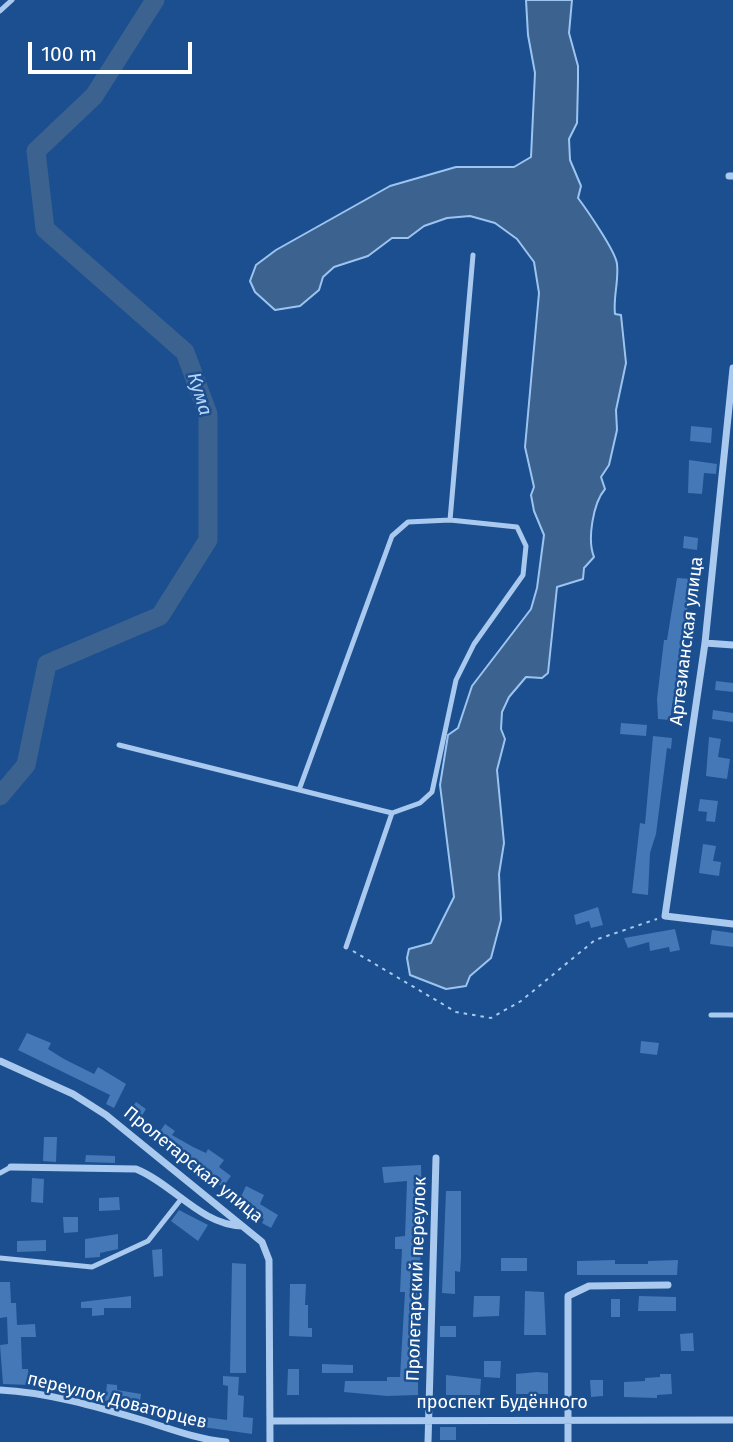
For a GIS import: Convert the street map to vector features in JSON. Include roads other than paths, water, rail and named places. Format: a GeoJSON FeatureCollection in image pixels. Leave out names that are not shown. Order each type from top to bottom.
{"type":"FeatureCollection","features":[{"type":"Feature","properties":{"kind":"street","name":"Артезианская улица"},"geometry":{"type":"LineString","coordinates":[[733,368],[705,643],[665,916],[733,925]]}},
{"type":"Feature","properties":{"kind":"street"},"geometry":{"type":"LineString","coordinates":[[705,643],[733,645]]}},
{"type":"Feature","properties":{"kind":"street","name":"Пролетарская улица"},"geometry":{"type":"LineString","coordinates":[[0,1061],[73,1094],[106,1115],[262,1242],[269,1260],[270,1442]]}},
{"type":"Feature","properties":{"kind":"street","name":"Пролетарский переулок"},"geometry":{"type":"LineString","coordinates":[[428,1442],[436,1158]]}},
{"type":"Feature","properties":{"kind":"street"},"geometry":{"type":"LineString","coordinates":[[11,1167],[136,1169],[154,1176],[182,1198],[220,1221],[243,1226]]}},
{"type":"Feature","properties":{"kind":"street"},"geometry":{"type":"LineString","coordinates":[[568,1442],[569,1296],[589,1286],[668,1285]]}},
{"type":"Feature","properties":{"kind":"street","name":"переулок Доваторцев"},"geometry":{"type":"LineString","coordinates":[[0,1390],[57,1399],[140,1420],[201,1440],[226,1442]]}},
{"type":"Feature","properties":{"kind":"street","name":"проспект Будённого"},"geometry":{"type":"LineString","coordinates":[[271,1420],[733,1420]]}},
{"type":"Feature","properties":{"kind":"lane"},"geometry":{"type":"LineString","coordinates":[[0,11],[12,0]]}},
{"type":"Feature","properties":{"kind":"lane"},"geometry":{"type":"LineString","coordinates":[[450,520],[473,255]]}},
{"type":"Feature","properties":{"kind":"lane"},"geometry":{"type":"LineString","coordinates":[[118,745],[299,790],[392,813],[420,803],[432,792],[456,680],[474,644],[523,575],[526,546],[517,527],[450,520],[408,522],[392,536],[299,790]]}},
{"type":"Feature","properties":{"kind":"lane"},"geometry":{"type":"LineString","coordinates":[[346,947],[392,813]]}},
{"type":"Feature","properties":{"kind":"lane"},"geometry":{"type":"LineString","coordinates":[[711,1015],[733,1015]]}},
{"type":"Feature","properties":{"kind":"lane"},"geometry":{"type":"LineString","coordinates":[[0,1173],[11,1167]]}},
{"type":"Feature","properties":{"kind":"lane"},"geometry":{"type":"LineString","coordinates":[[0,1258],[92,1267],[107,1263],[148,1241],[182,1198]]}},
{"type":"Feature","properties":{"kind":"water"},"geometry":{"type":"Polygon","coordinates":[[[526,0],[572,0],[569,33],[578,66],[578,81],[577,123],[569,139],[570,160],[581,186],[578,198],[612,250],[617,264],[615,314],[621,315],[626,363],[616,410],[617,430],[609,465],[601,477],[605,489],[597,503],[592,522],[594,557],[584,568],[583,579],[557,587],[548,673],[542,678],[526,677],[509,697],[502,712],[501,729],[505,739],[497,770],[504,843],[499,874],[501,920],[491,958],[470,976],[466,986],[446,989],[410,975],[407,958],[409,949],[431,943],[454,897],[440,785],[448,735],[458,728],[472,686],[531,609],[537,588],[544,535],[534,511],[531,495],[534,487],[525,447],[539,293],[534,262],[517,239],[495,223],[470,216],[447,218],[424,226],[408,238],[392,238],[368,256],[334,267],[323,277],[319,290],[300,306],[275,310],[255,292],[250,281],[256,265],[276,250],[390,186],[456,167],[514,167],[531,157],[535,73],[528,35],[526,0]]]}},
{"type":"Feature","properties":{"kind":"waterway","name":"Кума"},"geometry":{"type":"LineString","coordinates":[[0,796],[26,765],[47,664],[160,616],[208,540],[208,414],[185,352],[45,229],[36,151],[94,96],[155,0]]}}]}
